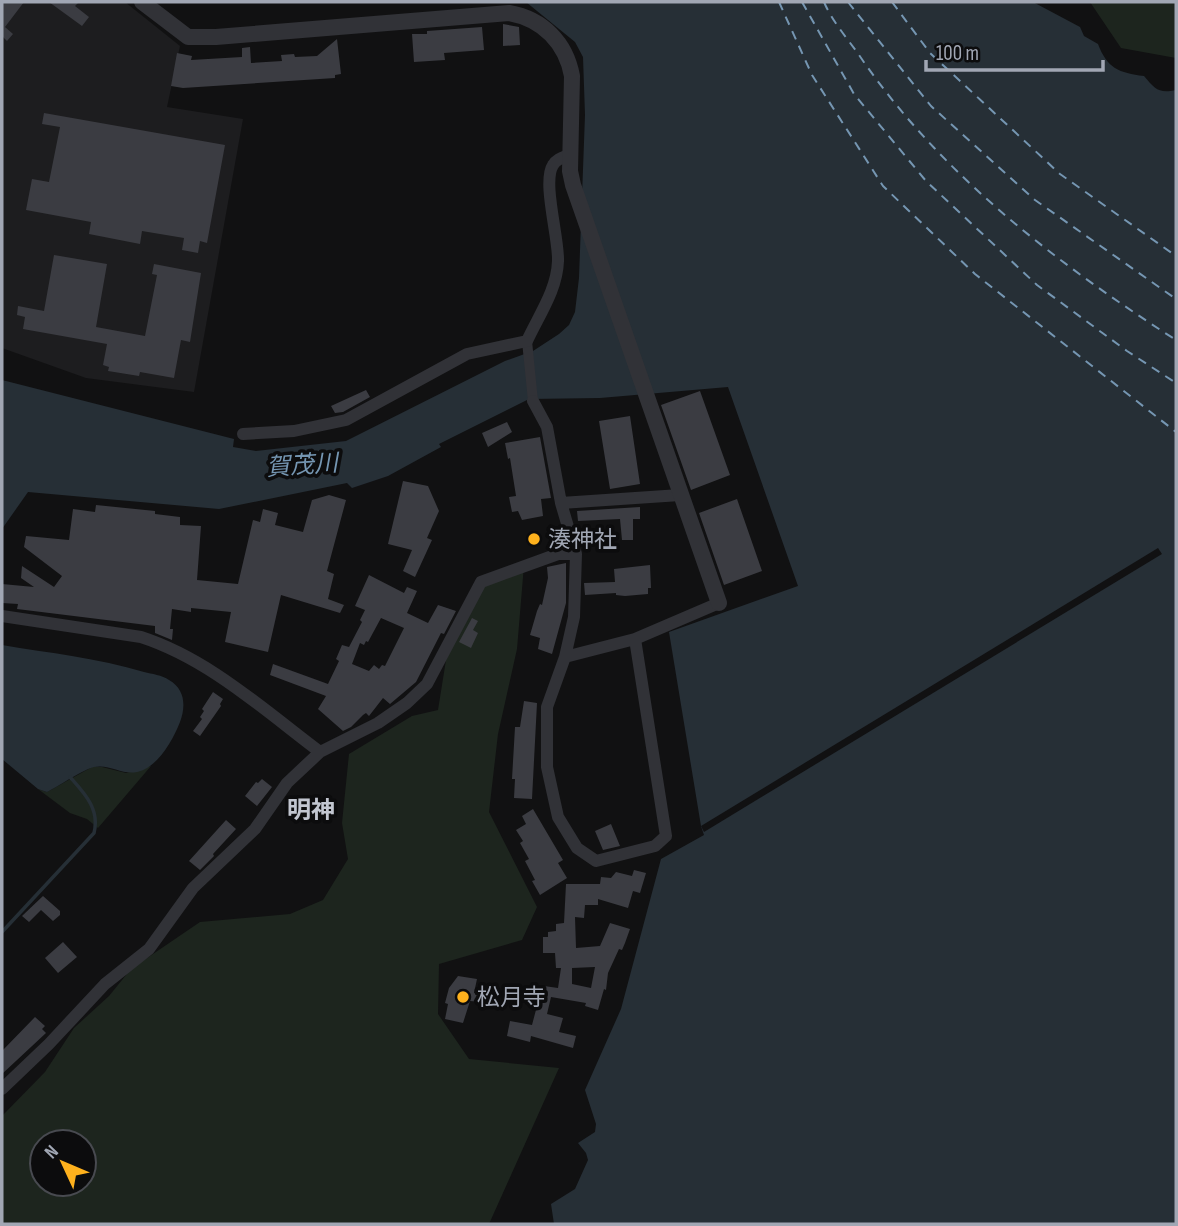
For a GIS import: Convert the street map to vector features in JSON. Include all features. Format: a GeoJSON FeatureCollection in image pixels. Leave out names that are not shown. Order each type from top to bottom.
{"type":"FeatureCollection","features":[{"type":"Feature","properties":{"kind":"street"},"geometry":{"type":"LineString","coordinates":[[142,2],[188,37],[509,13],[524,16],[552,33],[569,61],[572,76],[570,171],[576,192],[719,603],[635,639],[565,657]]}},
{"type":"Feature","properties":{"kind":"street"},"geometry":{"type":"LineString","coordinates":[[571,154],[557,160],[551,167],[549,181],[558,261],[550,296],[528,346],[533,401],[547,427],[561,503],[576,554],[574,617],[565,657],[547,707],[547,767],[558,817],[577,848],[596,861],[655,846],[666,836],[635,639]]}},
{"type":"Feature","properties":{"kind":"street"},"geometry":{"type":"LineString","coordinates":[[243,434],[294,431],[346,420],[467,354],[528,346]]}},
{"type":"Feature","properties":{"kind":"street"},"geometry":{"type":"LineString","coordinates":[[561,503],[680,495]]}},
{"type":"Feature","properties":{"kind":"street"},"geometry":{"type":"LineString","coordinates":[[2,1089],[49,1044],[104,984],[149,949],[193,888],[255,829],[287,783],[320,751],[377,723],[407,703],[427,684],[481,582],[558,554],[576,554]]}},
{"type":"Feature","properties":{"kind":"street"},"geometry":{"type":"LineString","coordinates":[[2,616],[141,637],[161,643],[223,678],[320,751]]}},
{"type":"Feature","properties":{"kind":"shaded area"},"geometry":{"type":"Polygon","coordinates":[[[2,2],[125,2],[180,46],[167,107],[243,119],[194,392],[86,378],[2,348],[2,2]]]}},
{"type":"Feature","properties":{"kind":"shaded area"},"geometry":{"type":"Polygon","coordinates":[[[1090,2],[1176,2],[1176,58],[1121,48],[1090,2]]]}},
{"type":"Feature","properties":{"kind":"shaded area"},"geometry":{"type":"Polygon","coordinates":[[[524,565],[517,649],[498,734],[489,812],[537,907],[522,940],[439,964],[438,1014],[469,1059],[559,1068],[489,1224],[2,1224],[2,1116],[45,1072],[74,1028],[109,996],[131,969],[200,922],[290,914],[323,900],[348,859],[342,823],[349,754],[412,716],[438,710],[446,660],[482,586],[524,565]]]}},
{"type":"Feature","properties":{"kind":"shaded area"},"geometry":{"type":"Polygon","coordinates":[[[151,766],[98,828],[87,819],[70,813],[38,789],[47,792],[92,767],[126,773],[151,766]]]}},
{"type":"Feature","properties":{"kind":"water","name":"賀茂川"},"geometry":{"type":"Polygon","coordinates":[[[526,2],[1033,2],[1080,27],[1084,36],[1098,44],[1105,59],[1115,68],[1144,76],[1161,91],[1176,90],[1176,1224],[554,1224],[551,1204],[575,1189],[588,1160],[578,1143],[595,1132],[596,1124],[585,1090],[621,1009],[661,859],[704,835],[669,632],[798,586],[728,387],[600,398],[529,399],[439,444],[441,447],[388,476],[352,488],[347,483],[219,509],[28,492],[2,529],[2,380],[234,439],[233,447],[256,451],[346,441],[505,361],[533,351],[569,325],[575,312],[579,278],[585,115],[583,57],[575,42],[526,2]]]}},
{"type":"Feature","properties":{"kind":"water"},"geometry":{"type":"Polygon","coordinates":[[[2,645],[109,663],[166,678],[178,688],[183,698],[180,722],[172,740],[160,757],[142,770],[128,772],[94,767],[47,792],[38,789],[2,759],[2,645]]]}},
{"type":"Feature","properties":{"kind":"pier"},"geometry":{"type":"Polygon","coordinates":[[[1158,548],[1162,554],[704,832],[701,826],[1158,548]]]}},
{"type":"Feature","properties":{"kind":"building"},"geometry":{"type":"Polygon","coordinates":[[[2,2],[24,2],[5,27],[13,34],[7,41],[2,36],[2,2]]]}},
{"type":"Feature","properties":{"kind":"building"},"geometry":{"type":"Polygon","coordinates":[[[49,2],[79,2],[75,6],[89,17],[82,26],[49,2]]]}},
{"type":"Feature","properties":{"kind":"building"},"geometry":{"type":"Polygon","coordinates":[[[503,24],[519,27],[520,45],[503,46],[503,24]]]}},
{"type":"Feature","properties":{"kind":"building"},"geometry":{"type":"Polygon","coordinates":[[[482,27],[484,50],[444,53],[445,60],[414,62],[412,34],[482,27]]]}},
{"type":"Feature","properties":{"kind":"building"},"geometry":{"type":"Polygon","coordinates":[[[337,39],[341,74],[335,75],[335,78],[183,88],[171,86],[177,53],[192,56],[191,60],[242,57],[242,48],[250,47],[251,63],[282,61],[281,55],[317,56],[337,39]]]}},
{"type":"Feature","properties":{"kind":"building"},"geometry":{"type":"Polygon","coordinates":[[[44,113],[225,145],[207,243],[200,241],[198,253],[182,250],[184,238],[142,231],[140,244],[89,234],[91,222],[26,210],[32,179],[49,182],[60,127],[42,124],[44,113]]]}},
{"type":"Feature","properties":{"kind":"building"},"geometry":{"type":"Polygon","coordinates":[[[54,255],[107,264],[96,327],[145,336],[157,275],[152,274],[154,264],[201,273],[190,342],[181,340],[174,378],[140,372],[139,376],[108,371],[109,367],[103,365],[107,344],[23,329],[25,317],[17,315],[18,306],[44,311],[54,255]]]}},
{"type":"Feature","properties":{"kind":"building"},"geometry":{"type":"Polygon","coordinates":[[[366,390],[370,397],[343,412],[335,413],[331,406],[366,390]]]}},
{"type":"Feature","properties":{"kind":"building"},"geometry":{"type":"Polygon","coordinates":[[[700,391],[730,475],[691,490],[661,405],[700,391]]]}},
{"type":"Feature","properties":{"kind":"building"},"geometry":{"type":"Polygon","coordinates":[[[630,416],[640,484],[610,489],[599,421],[630,416]]]}},
{"type":"Feature","properties":{"kind":"building"},"geometry":{"type":"Polygon","coordinates":[[[507,422],[512,432],[488,447],[482,433],[507,422]]]}},
{"type":"Feature","properties":{"kind":"building"},"geometry":{"type":"Polygon","coordinates":[[[540,437],[551,498],[541,499],[543,516],[522,520],[518,511],[512,512],[509,497],[516,496],[505,443],[540,437]]]}},
{"type":"Feature","properties":{"kind":"building"},"geometry":{"type":"Polygon","coordinates":[[[403,481],[428,486],[439,511],[427,538],[432,540],[415,577],[403,571],[412,550],[388,544],[403,481]]]}},
{"type":"Feature","properties":{"kind":"building"},"geometry":{"type":"Polygon","coordinates":[[[329,495],[346,500],[327,571],[334,574],[328,599],[344,605],[340,613],[281,595],[268,652],[225,642],[231,612],[172,609],[172,640],[155,633],[155,626],[17,609],[18,604],[2,603],[2,584],[34,587],[21,578],[22,566],[54,587],[62,576],[24,547],[26,536],[69,540],[73,509],[95,512],[96,505],[155,511],[155,514],[180,517],[180,525],[201,526],[197,580],[238,584],[253,520],[260,522],[263,509],[278,513],[275,525],[303,532],[312,500],[329,495]]]}},
{"type":"Feature","properties":{"kind":"building"},"geometry":{"type":"Polygon","coordinates":[[[737,499],[762,571],[724,585],[699,513],[737,499]]]}},
{"type":"Feature","properties":{"kind":"building"},"geometry":{"type":"Polygon","coordinates":[[[640,507],[640,519],[633,519],[633,540],[622,540],[620,519],[578,521],[577,511],[640,507]]]}},
{"type":"Feature","properties":{"kind":"building"},"geometry":{"type":"Polygon","coordinates":[[[566,563],[566,603],[552,654],[538,649],[540,638],[530,635],[537,611],[540,604],[542,605],[548,578],[547,567],[566,563]]]}},
{"type":"Feature","properties":{"kind":"building"},"geometry":{"type":"Polygon","coordinates":[[[650,565],[651,588],[648,588],[648,594],[585,595],[584,583],[615,582],[614,569],[650,565]]]}},
{"type":"Feature","properties":{"kind":"building"},"geometry":{"type":"Polygon","coordinates":[[[369,575],[404,593],[407,587],[417,591],[407,613],[428,623],[438,605],[456,611],[444,634],[441,633],[416,682],[390,704],[383,698],[369,716],[366,713],[343,731],[318,709],[326,696],[270,675],[273,664],[328,684],[339,661],[336,659],[342,645],[349,647],[362,622],[360,620],[365,610],[355,606],[369,575]],[[381,618],[368,642],[364,645],[360,643],[352,664],[369,671],[374,665],[379,669],[382,665],[385,666],[404,628],[381,618]]]}},
{"type":"Feature","properties":{"kind":"building"},"geometry":{"type":"Polygon","coordinates":[[[472,618],[478,621],[473,630],[478,633],[471,648],[459,642],[472,618]]]}},
{"type":"Feature","properties":{"kind":"building"},"geometry":{"type":"Polygon","coordinates":[[[213,692],[223,699],[221,706],[200,736],[193,731],[202,719],[202,709],[213,692]]]}},
{"type":"Feature","properties":{"kind":"building"},"geometry":{"type":"Polygon","coordinates":[[[524,701],[537,703],[532,799],[514,798],[515,779],[512,779],[515,727],[520,727],[524,701]]]}},
{"type":"Feature","properties":{"kind":"building"},"geometry":{"type":"Polygon","coordinates":[[[262,779],[272,787],[257,806],[245,796],[256,782],[262,779]]]}},
{"type":"Feature","properties":{"kind":"building"},"geometry":{"type":"Polygon","coordinates":[[[533,809],[563,860],[558,863],[567,878],[540,895],[525,861],[529,859],[520,843],[523,841],[516,830],[526,824],[522,816],[533,809]]]}},
{"type":"Feature","properties":{"kind":"building"},"geometry":{"type":"Polygon","coordinates":[[[226,820],[236,829],[200,870],[189,861],[226,820]]]}},
{"type":"Feature","properties":{"kind":"building"},"geometry":{"type":"Polygon","coordinates":[[[611,824],[620,846],[603,850],[595,831],[611,824]]]}},
{"type":"Feature","properties":{"kind":"building"},"geometry":{"type":"Polygon","coordinates":[[[634,870],[646,873],[640,893],[633,891],[628,908],[598,899],[598,905],[585,905],[584,918],[575,917],[576,948],[600,946],[610,923],[630,929],[622,950],[619,949],[608,973],[606,990],[604,989],[598,1010],[585,1006],[586,1003],[551,997],[547,1014],[563,1018],[559,1032],[576,1036],[573,1048],[531,1036],[530,1042],[507,1036],[510,1021],[532,1025],[537,1006],[533,1005],[537,985],[558,988],[561,968],[556,968],[555,953],[543,953],[543,937],[548,937],[548,932],[556,931],[556,924],[564,923],[566,884],[600,884],[601,877],[611,878],[616,872],[632,876],[634,870]],[[595,967],[572,968],[572,984],[591,988],[595,967]]]}},
{"type":"Feature","properties":{"kind":"building"},"geometry":{"type":"Polygon","coordinates":[[[43,896],[60,911],[60,915],[53,921],[41,910],[29,922],[22,916],[43,896]]]}},
{"type":"Feature","properties":{"kind":"building"},"geometry":{"type":"Polygon","coordinates":[[[63,942],[77,957],[58,973],[45,958],[63,942]]]}},
{"type":"Feature","properties":{"kind":"building"},"geometry":{"type":"Polygon","coordinates":[[[458,976],[477,979],[474,993],[482,993],[481,1002],[470,1001],[463,1023],[445,1019],[449,988],[458,976]]]}},
{"type":"Feature","properties":{"kind":"building"},"geometry":{"type":"Polygon","coordinates":[[[35,1017],[45,1026],[42,1029],[46,1033],[2,1074],[2,1051],[35,1017]]]}},
{"type":"Feature","properties":{"kind":"waterway"},"geometry":{"type":"LineString","coordinates":[[2,932],[94,833],[93,809],[70,777]]}},
{"type":"Feature","properties":{"kind":"ferry route"},"geometry":{"type":"LineString","coordinates":[[779,2],[812,75],[883,186],[975,274],[1176,432]]}},
{"type":"Feature","properties":{"kind":"ferry route"},"geometry":{"type":"LineString","coordinates":[[802,2],[854,94],[926,181],[1037,285],[1176,383]]}},
{"type":"Feature","properties":{"kind":"ferry route"},"geometry":{"type":"LineString","coordinates":[[824,2],[840,29],[891,98],[963,177],[1003,213],[1087,280],[1176,340]]}},
{"type":"Feature","properties":{"kind":"ferry route"},"geometry":{"type":"LineString","coordinates":[[848,2],[931,106],[1035,200],[1176,299]]}},
{"type":"Feature","properties":{"kind":"ferry route"},"geometry":{"type":"LineString","coordinates":[[892,2],[930,53],[1060,174],[1176,256]]}},
{"type":"Feature","properties":{"kind":"place","name":"湊神社"},"geometry":{"type":"Point","coordinates":[534,539]}},
{"type":"Feature","properties":{"kind":"place","name":"松月寺"},"geometry":{"type":"Point","coordinates":[463,997]}},
{"type":"Feature","properties":{"kind":"district","name":"明神"},"geometry":{"type":"Point","coordinates":[311,810]}}]}
